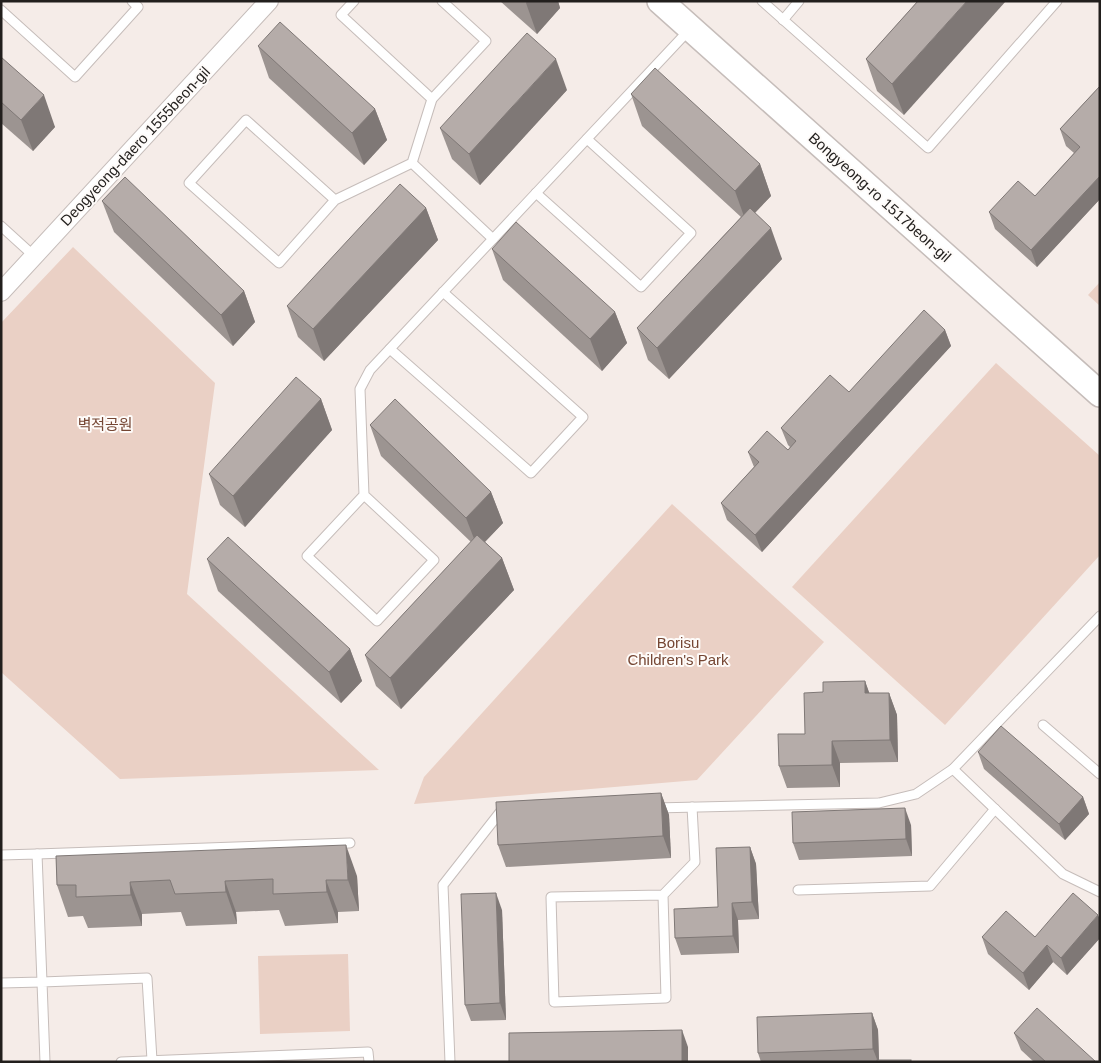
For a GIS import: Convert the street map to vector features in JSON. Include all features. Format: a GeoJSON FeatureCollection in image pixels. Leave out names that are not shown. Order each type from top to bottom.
{"type":"FeatureCollection","features":[{"type":"Feature","properties":{"kind":"street","name":"Deogyeong-daero 1555beon-gil"},"geometry":{"type":"LineString","coordinates":[[1,292],[269,1]]}},
{"type":"Feature","properties":{"kind":"street","name":"Bongyeong-ro 1517beon-gil"},"geometry":{"type":"LineString","coordinates":[[660,1],[1100,394]]}},
{"type":"Feature","properties":{"kind":"lane"},"geometry":{"type":"LineString","coordinates":[[1,10],[75,76],[138,6],[132,1]]}},
{"type":"Feature","properties":{"kind":"lane"},"geometry":{"type":"LineString","coordinates":[[354,1],[341,15],[432,99]]}},
{"type":"Feature","properties":{"kind":"lane"},"geometry":{"type":"LineString","coordinates":[[336,200],[246,120],[189,183],[279,263],[336,200],[412,163],[432,99],[486,41],[442,1]]}},
{"type":"Feature","properties":{"kind":"lane"},"geometry":{"type":"LineString","coordinates":[[762,1],[928,148],[1057,1]]}},
{"type":"Feature","properties":{"kind":"lane"},"geometry":{"type":"LineString","coordinates":[[783,20],[799,1]]}},
{"type":"Feature","properties":{"kind":"lane"},"geometry":{"type":"LineString","coordinates":[[364,495],[307,556],[377,622],[434,560],[364,495],[360,389],[370,370],[690,28]]}},
{"type":"Feature","properties":{"kind":"lane"},"geometry":{"type":"LineString","coordinates":[[536,193],[641,287],[691,233],[587,139]]}},
{"type":"Feature","properties":{"kind":"lane"},"geometry":{"type":"LineString","coordinates":[[412,163],[493,239]]}},
{"type":"Feature","properties":{"kind":"lane"},"geometry":{"type":"LineString","coordinates":[[1,226],[34,256]]}},
{"type":"Feature","properties":{"kind":"lane"},"geometry":{"type":"LineString","coordinates":[[390,349],[532,473],[583,417],[443,292]]}},
{"type":"Feature","properties":{"kind":"lane"},"geometry":{"type":"LineString","coordinates":[[644,808],[879,803],[916,794],[953,769],[1100,616]]}},
{"type":"Feature","properties":{"kind":"lane"},"geometry":{"type":"LineString","coordinates":[[1042,725],[1100,774]]}},
{"type":"Feature","properties":{"kind":"lane"},"geometry":{"type":"LineString","coordinates":[[953,769],[1063,874],[1100,892]]}},
{"type":"Feature","properties":{"kind":"lane"},"geometry":{"type":"LineString","coordinates":[[663,895],[551,898],[554,1002],[666,998],[663,895],[694,862],[692,807]]}},
{"type":"Feature","properties":{"kind":"lane"},"geometry":{"type":"LineString","coordinates":[[798,890],[930,886],[995,809]]}},
{"type":"Feature","properties":{"kind":"lane"},"geometry":{"type":"LineString","coordinates":[[450,1062],[443,885],[500,811],[510,811]]}},
{"type":"Feature","properties":{"kind":"lane"},"geometry":{"type":"LineString","coordinates":[[1,856],[350,843]]}},
{"type":"Feature","properties":{"kind":"lane"},"geometry":{"type":"LineString","coordinates":[[37,854],[45,1062]]}},
{"type":"Feature","properties":{"kind":"lane"},"geometry":{"type":"LineString","coordinates":[[1,984],[147,978],[152,1060]]}},
{"type":"Feature","properties":{"kind":"lane"},"geometry":{"type":"LineString","coordinates":[[121,1062],[257,1059],[368,1052],[368,1062]]}},
{"type":"Feature","properties":{"kind":"green space","name":"벽적공원"},"geometry":{"type":"Polygon","coordinates":[[[73,247],[215,383],[187,594],[379,770],[120,779],[1,672],[1,323],[73,247]]]}},
{"type":"Feature","properties":{"kind":"green space"},"geometry":{"type":"Polygon","coordinates":[[[1100,282],[1100,306],[1088,295],[1100,282]]]}},
{"type":"Feature","properties":{"kind":"green space"},"geometry":{"type":"Polygon","coordinates":[[[996,363],[1100,456],[1100,555],[945,725],[792,587],[996,363]]]}},
{"type":"Feature","properties":{"kind":"green space","name":"Borisu Children's Park"},"geometry":{"type":"Polygon","coordinates":[[[672,504],[824,642],[697,780],[414,804],[424,777],[672,504]]]}},
{"type":"Feature","properties":{"kind":"green space"},"geometry":{"type":"Polygon","coordinates":[[[348,954],[350,1031],[260,1034],[258,956],[348,954]]]}},
{"type":"Feature","properties":{"kind":"building"},"geometry":{"type":"Polygon","coordinates":[[[918,1],[967,1],[892,84],[866,59],[918,1]]]}},
{"type":"Feature","properties":{"kind":"building"},"geometry":{"type":"Polygon","coordinates":[[[280,22],[375,109],[352,133],[258,46],[280,22]]]}},
{"type":"Feature","properties":{"kind":"building"},"geometry":{"type":"Polygon","coordinates":[[[527,33],[556,59],[469,154],[440,128],[527,33]]]}},
{"type":"Feature","properties":{"kind":"building"},"geometry":{"type":"Polygon","coordinates":[[[1,57],[44,95],[21,120],[1,102],[1,57]]]}},
{"type":"Feature","properties":{"kind":"building"},"geometry":{"type":"Polygon","coordinates":[[[655,68],[760,164],[735,191],[631,94],[655,68]]]}},
{"type":"Feature","properties":{"kind":"building"},"geometry":{"type":"Polygon","coordinates":[[[1100,86],[1100,176],[1031,250],[989,212],[1018,181],[1035,196],[1080,147],[1060,129],[1100,86]]]}},
{"type":"Feature","properties":{"kind":"building"},"geometry":{"type":"Polygon","coordinates":[[[125,177],[244,291],[221,315],[102,201],[125,177]]]}},
{"type":"Feature","properties":{"kind":"building"},"geometry":{"type":"Polygon","coordinates":[[[400,184],[426,208],[313,329],[287,306],[400,184]]]}},
{"type":"Feature","properties":{"kind":"building"},"geometry":{"type":"Polygon","coordinates":[[[750,208],[771,228],[657,348],[637,328],[750,208]]]}},
{"type":"Feature","properties":{"kind":"building"},"geometry":{"type":"Polygon","coordinates":[[[516,222],[615,312],[590,339],[492,249],[516,222]]]}},
{"type":"Feature","properties":{"kind":"building"},"geometry":{"type":"Polygon","coordinates":[[[924,310],[945,330],[755,535],[721,503],[759,462],[748,452],[767,431],[788,450],[796,441],[781,428],[830,375],[849,392],[924,310]]]}},
{"type":"Feature","properties":{"kind":"building"},"geometry":{"type":"Polygon","coordinates":[[[296,377],[321,399],[233,496],[209,474],[296,377]]]}},
{"type":"Feature","properties":{"kind":"building"},"geometry":{"type":"Polygon","coordinates":[[[395,399],[491,492],[466,518],[370,425],[395,399]]]}},
{"type":"Feature","properties":{"kind":"building"},"geometry":{"type":"Polygon","coordinates":[[[477,535],[502,558],[390,678],[365,655],[477,535]]]}},
{"type":"Feature","properties":{"kind":"building"},"geometry":{"type":"Polygon","coordinates":[[[228,537],[350,649],[329,672],[207,559],[228,537]]]}},
{"type":"Feature","properties":{"kind":"building"},"geometry":{"type":"Polygon","coordinates":[[[865,681],[865,693],[889,693],[890,740],[832,741],[832,765],[779,766],[778,734],[805,734],[804,693],[823,692],[823,682],[865,681]]]}},
{"type":"Feature","properties":{"kind":"building"},"geometry":{"type":"Polygon","coordinates":[[[1001,726],[1083,797],[1059,824],[978,752],[1001,726]]]}},
{"type":"Feature","properties":{"kind":"building"},"geometry":{"type":"Polygon","coordinates":[[[661,793],[663,836],[498,845],[496,802],[661,793]]]}},
{"type":"Feature","properties":{"kind":"building"},"geometry":{"type":"Polygon","coordinates":[[[905,808],[906,839],[793,843],[792,812],[905,808]]]}},
{"type":"Feature","properties":{"kind":"building"},"geometry":{"type":"Polygon","coordinates":[[[346,845],[348,880],[326,880],[327,892],[273,894],[273,879],[225,881],[226,892],[175,894],[170,880],[130,882],[131,895],[76,897],[76,885],[57,885],[56,856],[346,845]]]}},
{"type":"Feature","properties":{"kind":"building"},"geometry":{"type":"Polygon","coordinates":[[[750,847],[752,902],[732,903],[733,936],[675,938],[674,909],[718,907],[716,848],[750,847]]]}},
{"type":"Feature","properties":{"kind":"building"},"geometry":{"type":"Polygon","coordinates":[[[496,893],[500,1003],[465,1005],[461,894],[496,893]]]}},
{"type":"Feature","properties":{"kind":"building"},"geometry":{"type":"Polygon","coordinates":[[[1073,893],[1098,915],[1061,958],[1047,945],[1023,973],[982,937],[1006,911],[1035,937],[1073,893]]]}},
{"type":"Feature","properties":{"kind":"building"},"geometry":{"type":"Polygon","coordinates":[[[1037,1008],[1096,1062],[1046,1062],[1014,1033],[1037,1008]]]}},
{"type":"Feature","properties":{"kind":"building"},"geometry":{"type":"Polygon","coordinates":[[[872,1013],[873,1049],[758,1053],[757,1017],[872,1013]]]}},
{"type":"Feature","properties":{"kind":"building"},"geometry":{"type":"Polygon","coordinates":[[[682,1030],[682,1062],[509,1062],[509,1033],[682,1030]]]}},
{"type":"Feature","properties":{"kind":"building"},"geometry":{"type":"Polygon","coordinates":[[[877,1060],[911,1060],[911,1062],[877,1062],[877,1060]]]}}]}
